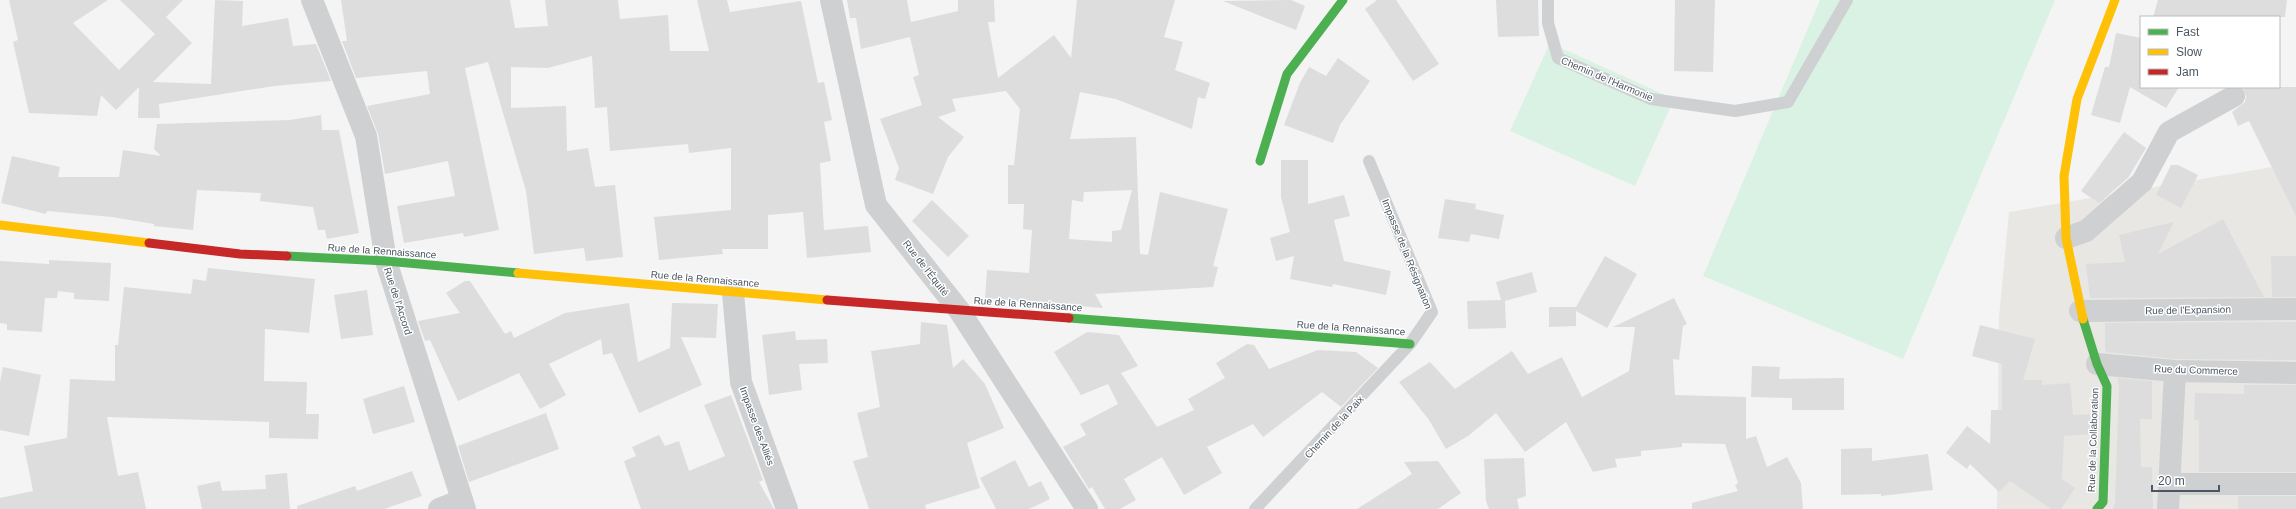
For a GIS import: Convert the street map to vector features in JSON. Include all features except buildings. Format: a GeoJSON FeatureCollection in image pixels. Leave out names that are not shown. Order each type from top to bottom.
{"type":"FeatureCollection","features":[{"type":"Feature","properties":{"kind":"street","name":"Rue de l'Accord"},"geometry":{"type":"LineString","coordinates":[[312,0],[366,136],[386,261],[464,504]]}},
{"type":"Feature","properties":{"kind":"street","name":"Rue de l'Équité"},"geometry":{"type":"LineString","coordinates":[[831,0],[876,205],[959,310],[1087,509]]}},
{"type":"Feature","properties":{"kind":"street"},"geometry":{"type":"LineString","coordinates":[[1260,161],[1287,74],[1343,0]]}},
{"type":"Feature","properties":{"kind":"street","name":"Rue de la Collaboration"},"geometry":{"type":"LineString","coordinates":[[2097,509],[2103,502],[2107,386],[2097,364],[2080,311],[2066,238],[2064,176],[2077,99],[2115,0]]}},
{"type":"Feature","properties":{"kind":"street"},"geometry":{"type":"LineString","coordinates":[[2066,238],[2086,231],[2142,182],[2169,132],[2234,96]]}},
{"type":"Feature","properties":{"kind":"street","name":"Rue de la Rennaissance"},"geometry":{"type":"LineString","coordinates":[[0,225],[240,254],[386,261],[733,293],[1410,344]]}},
{"type":"Feature","properties":{"kind":"street","name":"Impasse des Alliés"},"geometry":{"type":"LineString","coordinates":[[733,293],[741,382],[787,509]]}},
{"type":"Feature","properties":{"kind":"street","name":"Rue de l'Expansion"},"geometry":{"type":"LineString","coordinates":[[2080,311],[2296,309]]}},
{"type":"Feature","properties":{"kind":"street","name":"Rue du Commerce"},"geometry":{"type":"LineString","coordinates":[[2097,364],[2175,371],[2296,373]]}},
{"type":"Feature","properties":{"kind":"street"},"geometry":{"type":"LineString","coordinates":[[2168,509],[2168,484],[2175,371]]}},
{"type":"Feature","properties":{"kind":"street"},"geometry":{"type":"LineString","coordinates":[[2168,484],[2296,484]]}},
{"type":"Feature","properties":{"kind":"street"},"geometry":{"type":"LineString","coordinates":[[439,509],[464,504]]}},
{"type":"Feature","properties":{"kind":"lane","name":"Chemin de l'Harmonie"},"geometry":{"type":"LineString","coordinates":[[1548,0],[1548,23],[1558,58],[1651,99],[1735,111],[1788,102],[1846,0]]}},
{"type":"Feature","properties":{"kind":"lane","name":"Impasse de la Résignation"},"geometry":{"type":"LineString","coordinates":[[1369,161],[1432,312],[1410,344]]}},
{"type":"Feature","properties":{"kind":"lane","name":"Chemin de la Paix"},"geometry":{"type":"LineString","coordinates":[[1255,509],[1322,440],[1410,344]]}},
{"type":"Feature","properties":{"kind":"shaded area"},"geometry":{"type":"Polygon","coordinates":[[[2296,163],[2296,509],[1997,509],[1999,317],[2009,212],[2296,163]]]}},
{"type":"Feature","properties":{"kind":"green space"},"geometry":{"type":"Polygon","coordinates":[[[1820,0],[2055,0],[1903,359],[1703,276],[1820,0]]]}},
{"type":"Feature","properties":{"kind":"green space"},"geometry":{"type":"Polygon","coordinates":[[[1550,43],[1674,99],[1635,186],[1510,131],[1550,43]]]}},
{"type":"Feature","properties":{"kind":"traffic: fast"},"geometry":{"type":"LineString","coordinates":[[1260,161],[1287,74],[1343,0]]}},
{"type":"Feature","properties":{"kind":"traffic: fast"},"geometry":{"type":"LineString","coordinates":[[287,256],[386,261],[518,273]]}},
{"type":"Feature","properties":{"kind":"traffic: fast"},"geometry":{"type":"LineString","coordinates":[[1069,318],[1410,344]]}},
{"type":"Feature","properties":{"kind":"traffic: fast"},"geometry":{"type":"LineString","coordinates":[[2083,319],[2097,364],[2107,386],[2103,502],[2097,509]]}},
{"type":"Feature","properties":{"kind":"traffic: slow"},"geometry":{"type":"LineString","coordinates":[[2083,319],[2066,238],[2064,176],[2077,99],[2115,0]]}},
{"type":"Feature","properties":{"kind":"traffic: slow"},"geometry":{"type":"LineString","coordinates":[[0,225],[149,243]]}},
{"type":"Feature","properties":{"kind":"traffic: slow"},"geometry":{"type":"LineString","coordinates":[[518,273],[827,300]]}},
{"type":"Feature","properties":{"kind":"traffic: jam"},"geometry":{"type":"LineString","coordinates":[[149,243],[240,254],[287,256]]}},
{"type":"Feature","properties":{"kind":"traffic: jam"},"geometry":{"type":"LineString","coordinates":[[827,300],[1069,318]]}}]}
